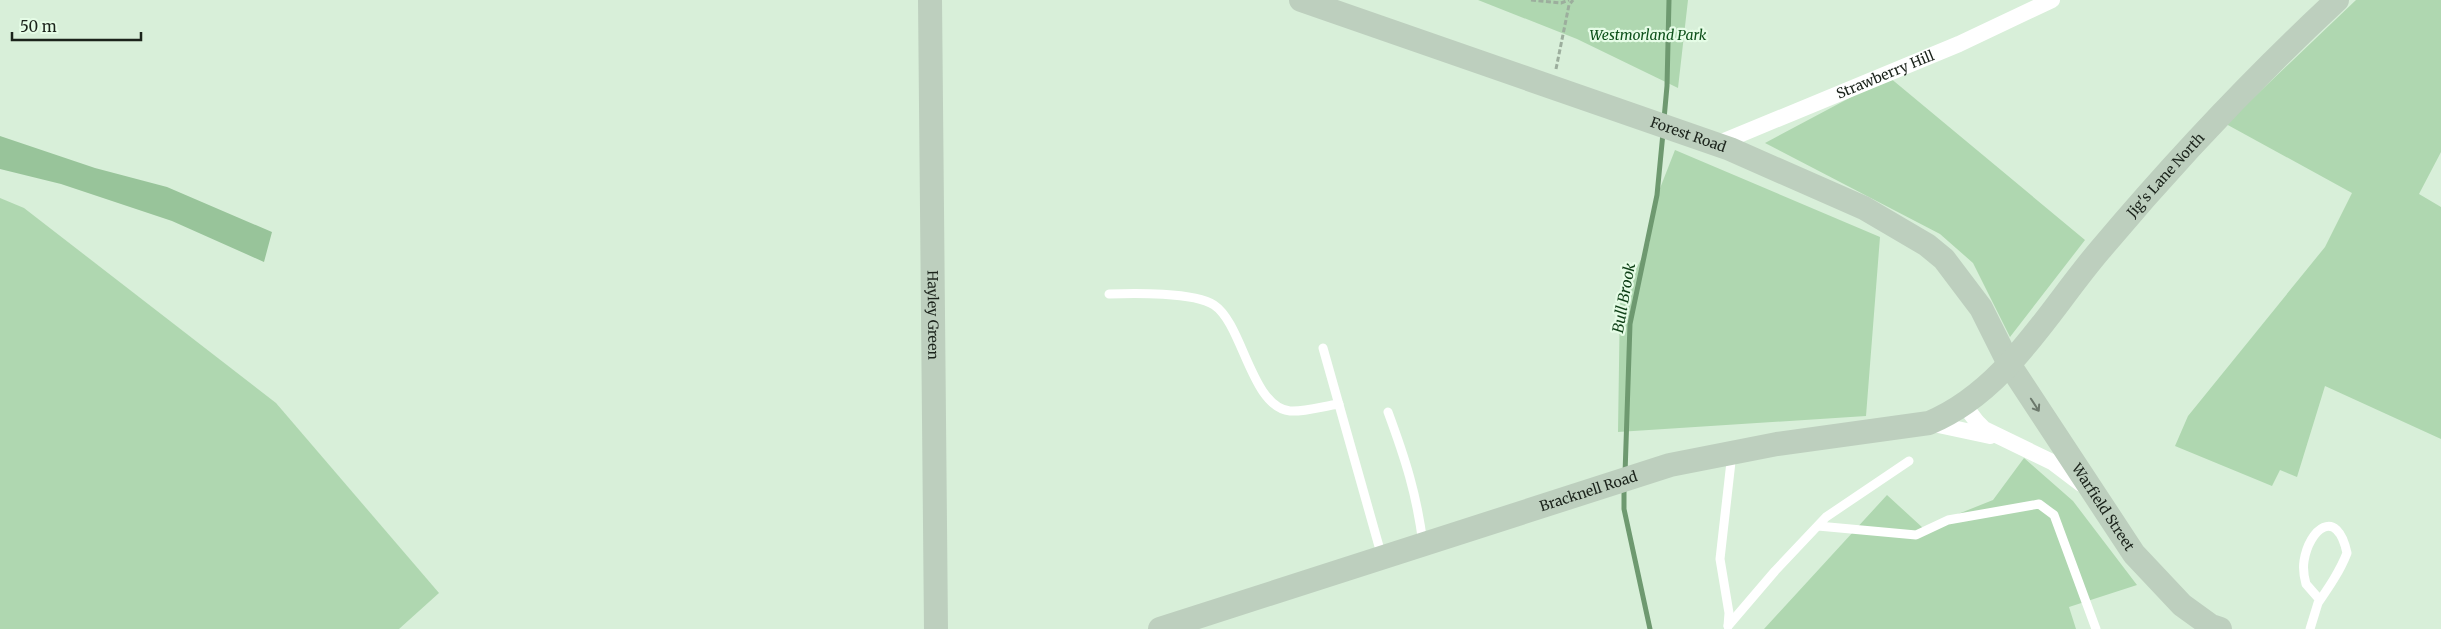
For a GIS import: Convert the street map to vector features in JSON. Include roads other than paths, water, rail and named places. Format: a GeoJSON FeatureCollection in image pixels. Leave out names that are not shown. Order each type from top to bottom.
{"type":"FeatureCollection","features":[{"type":"Feature","properties":{"kind":"main road","name":"Hayley Green"},"geometry":{"type":"LineString","coordinates":[[930,0],[936,629]]}},
{"type":"Feature","properties":{"kind":"main road","name":"Forest Road"},"geometry":{"type":"LineString","coordinates":[[1301,0],[1339,6],[1552,87],[1717,144],[1864,208],[1928,245],[1950,266],[1981,308],[2009,364]]}},
{"type":"Feature","properties":{"kind":"main road","name":"Jig's Lane North"},"geometry":{"type":"LineString","coordinates":[[2009,364],[2100,251],[2203,133],[2278,54],[2337,0]]}},
{"type":"Feature","properties":{"kind":"main road","name":"Bracknell Road"},"geometry":{"type":"LineString","coordinates":[[1160,629],[1670,465],[1777,444],[1929,423],[1965,406],[2009,364]]}},
{"type":"Feature","properties":{"kind":"main road","name":"Warfield Street"},"geometry":{"type":"LineString","coordinates":[[2009,364],[2134,554],[2182,606],[2211,626],[2220,629]]}},
{"type":"Feature","properties":{"kind":"street","name":"Strawberry Hill"},"geometry":{"type":"LineString","coordinates":[[1717,144],[1959,44],[2052,0]]}},
{"type":"Feature","properties":{"kind":"street"},"geometry":{"type":"LineString","coordinates":[[1965,406],[1977,422],[2005,439],[2052,462],[2071,475],[2097,500]]}},
{"type":"Feature","properties":{"kind":"street"},"geometry":{"type":"LineString","coordinates":[[1929,423],[2005,439]]}},
{"type":"Feature","properties":{"kind":"lane"},"geometry":{"type":"LineString","coordinates":[[1108,294],[1182,296],[1215,306],[1229,322],[1261,391],[1271,400],[1289,411],[1339,404]]}},
{"type":"Feature","properties":{"kind":"lane"},"geometry":{"type":"LineString","coordinates":[[1323,348],[1382,557]]}},
{"type":"Feature","properties":{"kind":"lane"},"geometry":{"type":"LineString","coordinates":[[1388,412],[1409,470],[1418,508],[1423,544]]}},
{"type":"Feature","properties":{"kind":"lane"},"geometry":{"type":"LineString","coordinates":[[1728,628],[1729,613],[1720,559],[1732,452]]}},
{"type":"Feature","properties":{"kind":"lane"},"geometry":{"type":"LineString","coordinates":[[1728,628],[1775,571],[1826,517],[1909,461]]}},
{"type":"Feature","properties":{"kind":"lane"},"geometry":{"type":"LineString","coordinates":[[1818,526],[1916,535],[1948,520],[2039,504],[2054,515],[2096,629]]}},
{"type":"Feature","properties":{"kind":"lane"},"geometry":{"type":"LineString","coordinates":[[2310,629],[2320,600],[2336,577],[2347,553],[2339,530],[2334,526],[2327,526],[2318,531],[2304,560],[2306,584],[2320,600]]}},
{"type":"Feature","properties":{"kind":"waterway","name":"Bull Brook"},"geometry":{"type":"LineString","coordinates":[[1664,119],[1667,86],[1669,0]]}},
{"type":"Feature","properties":{"kind":"waterway","name":"Bull Brook"},"geometry":{"type":"LineString","coordinates":[[1625,474],[1630,324],[1657,195],[1663,133]]}},
{"type":"Feature","properties":{"kind":"waterway","name":"Bull Brook"},"geometry":{"type":"LineString","coordinates":[[1624,487],[1624,509],[1650,629]]}},
{"type":"Feature","properties":{"kind":"park label","name":"Westmorland Park"},"geometry":{"type":"Point","coordinates":[1648,35]}}]}
